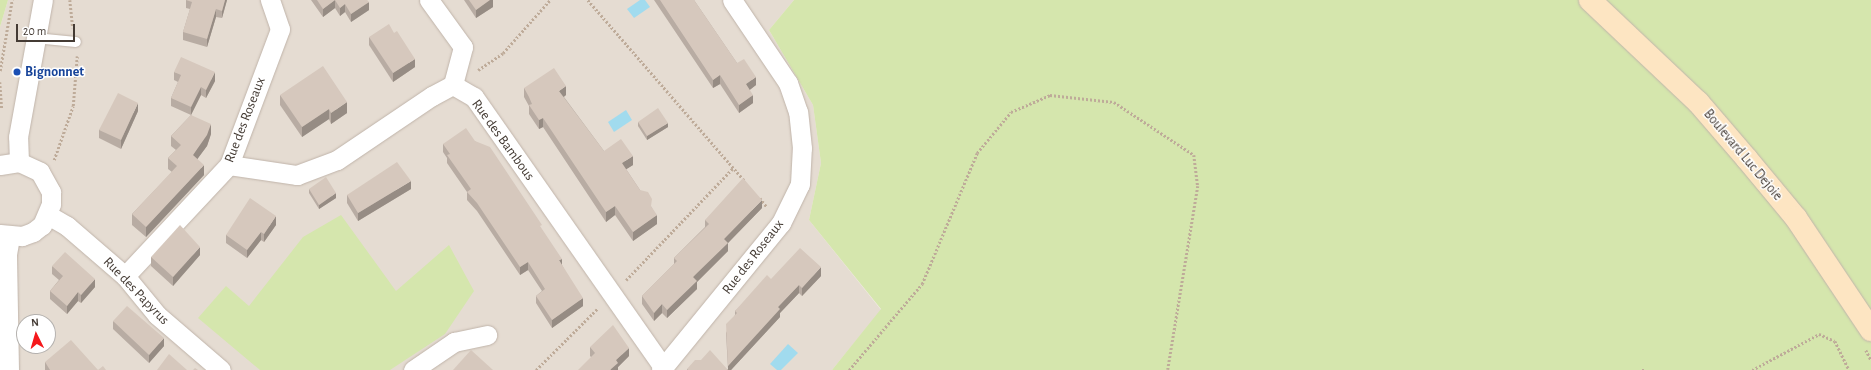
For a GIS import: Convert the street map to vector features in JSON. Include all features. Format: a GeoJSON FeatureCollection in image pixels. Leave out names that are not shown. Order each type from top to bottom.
{"type":"FeatureCollection","features":[{"type":"Feature","properties":{"kind":"main road","name":"Boulevard Luc Dejoie"},"geometry":{"type":"LineString","coordinates":[[1590,0],[1698,102],[1747,159],[1796,218],[1871,330]]}},
{"type":"Feature","properties":{"kind":"street"},"geometry":{"type":"LineString","coordinates":[[19,162],[18,137],[43,0]]}},
{"type":"Feature","properties":{"kind":"street","name":"Rue des Roseaux"},"geometry":{"type":"LineString","coordinates":[[125,276],[229,165],[280,29],[270,0]]}},
{"type":"Feature","properties":{"kind":"street"},"geometry":{"type":"LineString","coordinates":[[229,165],[296,175],[337,160],[432,96],[453,85],[462,47],[429,0]]}},
{"type":"Feature","properties":{"kind":"street","name":"Rue des Roseaux"},"geometry":{"type":"LineString","coordinates":[[662,369],[781,223],[800,184],[802,148],[798,112],[788,83],[732,0]]}},
{"type":"Feature","properties":{"kind":"street","name":"Rue des Bambous"},"geometry":{"type":"LineString","coordinates":[[453,85],[474,97],[612,294],[662,369]]}},
{"type":"Feature","properties":{"kind":"street"},"geometry":{"type":"LineString","coordinates":[[0,165],[19,162],[35,169],[47,181],[51,192],[48,215],[42,225],[33,232],[5,236],[7,254],[9,370]]}},
{"type":"Feature","properties":{"kind":"street","name":"Rue des Papyrus"},"geometry":{"type":"LineString","coordinates":[[48,215],[67,226],[125,276],[157,315],[221,370]]}},
{"type":"Feature","properties":{"kind":"street"},"geometry":{"type":"LineString","coordinates":[[413,370],[454,342],[487,336]]}},
{"type":"Feature","properties":{"kind":"lane"},"geometry":{"type":"LineString","coordinates":[[35,38],[76,42]]}},
{"type":"Feature","properties":{"kind":"path"},"geometry":{"type":"LineString","coordinates":[[0,71],[12,0]]}},
{"type":"Feature","properties":{"kind":"path"},"geometry":{"type":"LineString","coordinates":[[47,181],[73,106],[78,67],[70,0]]}},
{"type":"Feature","properties":{"kind":"path"},"geometry":{"type":"LineString","coordinates":[[453,85],[503,53],[550,0]]}},
{"type":"Feature","properties":{"kind":"path"},"geometry":{"type":"LineString","coordinates":[[588,0],[748,184]]}},
{"type":"Feature","properties":{"kind":"path"},"geometry":{"type":"LineString","coordinates":[[0,82],[2,111]]}},
{"type":"Feature","properties":{"kind":"path"},"geometry":{"type":"LineString","coordinates":[[849,370],[922,284],[977,153],[1011,112],[1050,95],[1114,102],[1194,155],[1198,186],[1168,370]]}},
{"type":"Feature","properties":{"kind":"path"},"geometry":{"type":"LineString","coordinates":[[536,370],[612,294],[733,168]]}},
{"type":"Feature","properties":{"kind":"path"},"geometry":{"type":"LineString","coordinates":[[757,196],[781,223]]}},
{"type":"Feature","properties":{"kind":"path"},"geometry":{"type":"LineString","coordinates":[[1752,370],[1819,334],[1835,341],[1849,370]]}},
{"type":"Feature","properties":{"kind":"shaded area"},"geometry":{"type":"Polygon","coordinates":[[[8,0],[794,0],[769,30],[813,105],[821,163],[809,220],[881,310],[832,370],[0,370],[0,27],[8,0]]]}},
{"type":"Feature","properties":{"kind":"green space"},"geometry":{"type":"Polygon","coordinates":[[[0,0],[8,0],[0,27],[0,0]]]}},
{"type":"Feature","properties":{"kind":"green space"},"geometry":{"type":"Polygon","coordinates":[[[794,0],[1871,0],[1871,370],[832,370],[881,309],[809,220],[821,163],[813,105],[769,30],[794,0]]]}},
{"type":"Feature","properties":{"kind":"green space"},"geometry":{"type":"Polygon","coordinates":[[[341,215],[396,291],[449,245],[474,291],[445,334],[390,370],[260,370],[198,318],[226,286],[249,306],[303,237],[341,215]]]}},
{"type":"Feature","properties":{"kind":"water"},"geometry":{"type":"Polygon","coordinates":[[[640,0],[645,0],[650,7],[634,18],[627,9],[640,0]]]}},
{"type":"Feature","properties":{"kind":"water"},"geometry":{"type":"Polygon","coordinates":[[[626,110],[632,120],[614,132],[608,122],[626,110]]]}},
{"type":"Feature","properties":{"kind":"water"},"geometry":{"type":"Polygon","coordinates":[[[788,344],[798,353],[781,370],[777,370],[770,364],[788,344]]]}},
{"type":"Feature","properties":{"kind":"building"},"geometry":{"type":"Polygon","coordinates":[[[186,0],[225,0],[222,11],[216,9],[207,39],[183,32],[192,2],[186,0]]]}},
{"type":"Feature","properties":{"kind":"building"},"geometry":{"type":"Polygon","coordinates":[[[317,0],[335,0],[323,9],[317,0]]]}},
{"type":"Feature","properties":{"kind":"building"},"geometry":{"type":"Polygon","coordinates":[[[335,0],[367,0],[369,2],[351,14],[345,4],[340,8],[335,0]]]}},
{"type":"Feature","properties":{"kind":"building"},"geometry":{"type":"Polygon","coordinates":[[[469,0],[490,0],[476,10],[469,0]]]}},
{"type":"Feature","properties":{"kind":"building"},"geometry":{"type":"Polygon","coordinates":[[[660,0],[694,0],[737,63],[744,59],[756,77],[746,84],[753,95],[739,105],[720,75],[713,80],[660,0]]]}},
{"type":"Feature","properties":{"kind":"building"},"geometry":{"type":"Polygon","coordinates":[[[389,24],[394,33],[397,31],[415,59],[393,73],[369,37],[389,24]]]}},
{"type":"Feature","properties":{"kind":"building"},"geometry":{"type":"Polygon","coordinates":[[[181,57],[215,72],[206,90],[201,87],[191,107],[171,98],[181,75],[174,72],[181,57]]]}},
{"type":"Feature","properties":{"kind":"building"},"geometry":{"type":"Polygon","coordinates":[[[323,66],[347,102],[331,113],[329,109],[302,127],[280,95],[323,66]]]}},
{"type":"Feature","properties":{"kind":"building"},"geometry":{"type":"Polygon","coordinates":[[[554,68],[566,86],[559,91],[604,151],[621,139],[633,156],[622,163],[640,190],[648,192],[652,199],[651,206],[657,215],[633,232],[615,206],[606,212],[543,118],[539,120],[529,105],[532,104],[524,88],[554,68]]]}},
{"type":"Feature","properties":{"kind":"building"},"geometry":{"type":"Polygon","coordinates":[[[118,93],[138,103],[121,140],[99,130],[118,93]]]}},
{"type":"Feature","properties":{"kind":"building"},"geometry":{"type":"Polygon","coordinates":[[[658,108],[668,123],[647,136],[638,122],[658,108]]]}},
{"type":"Feature","properties":{"kind":"building"},"geometry":{"type":"Polygon","coordinates":[[[191,115],[211,124],[207,135],[193,155],[204,165],[146,227],[132,214],[177,166],[168,158],[181,145],[171,136],[191,115]]]}},
{"type":"Feature","properties":{"kind":"building"},"geometry":{"type":"Polygon","coordinates":[[[466,128],[475,141],[490,147],[542,225],[540,226],[562,259],[559,260],[583,298],[552,320],[536,296],[545,289],[528,262],[520,267],[477,203],[467,192],[471,189],[447,155],[450,154],[443,144],[466,128]]]}},
{"type":"Feature","properties":{"kind":"building"},"geometry":{"type":"Polygon","coordinates":[[[397,162],[411,181],[358,213],[347,195],[397,162]]]}},
{"type":"Feature","properties":{"kind":"building"},"geometry":{"type":"Polygon","coordinates":[[[326,177],[336,193],[319,205],[309,189],[326,177]]]}},
{"type":"Feature","properties":{"kind":"building"},"geometry":{"type":"Polygon","coordinates":[[[743,178],[762,200],[724,239],[728,243],[693,277],[697,281],[667,310],[662,304],[654,313],[642,296],[677,261],[674,258],[709,224],[705,220],[743,178]]]}},
{"type":"Feature","properties":{"kind":"building"},"geometry":{"type":"Polygon","coordinates":[[[250,198],[276,216],[264,234],[261,232],[247,250],[226,235],[250,198]]]}},
{"type":"Feature","properties":{"kind":"building"},"geometry":{"type":"Polygon","coordinates":[[[180,225],[200,247],[173,277],[151,257],[180,225]]]}},
{"type":"Feature","properties":{"kind":"building"},"geometry":{"type":"Polygon","coordinates":[[[800,248],[821,267],[802,288],[799,285],[778,307],[780,309],[728,366],[726,324],[737,313],[735,311],[767,275],[771,279],[800,248]]]}},
{"type":"Feature","properties":{"kind":"building"},"geometry":{"type":"Polygon","coordinates":[[[65,252],[95,279],[81,295],[78,292],[67,306],[50,291],[63,276],[52,266],[65,252]]]}},
{"type":"Feature","properties":{"kind":"building"},"geometry":{"type":"Polygon","coordinates":[[[127,306],[164,338],[149,355],[113,321],[127,306]]]}},
{"type":"Feature","properties":{"kind":"building"},"geometry":{"type":"Polygon","coordinates":[[[613,325],[629,348],[616,360],[618,363],[610,370],[578,370],[595,353],[590,347],[613,325]]]}},
{"type":"Feature","properties":{"kind":"building"},"geometry":{"type":"Polygon","coordinates":[[[71,340],[98,370],[50,370],[45,362],[71,340]]]}},
{"type":"Feature","properties":{"kind":"building"},"geometry":{"type":"Polygon","coordinates":[[[471,350],[493,370],[453,370],[471,350]]]}},
{"type":"Feature","properties":{"kind":"building"},"geometry":{"type":"Polygon","coordinates":[[[710,350],[728,370],[687,369],[695,360],[701,360],[710,350]]]}},
{"type":"Feature","properties":{"kind":"building"},"geometry":{"type":"Polygon","coordinates":[[[169,354],[187,370],[157,370],[169,354]]]}},
{"type":"Feature","properties":{"kind":"building"},"geometry":{"type":"Polygon","coordinates":[[[103,366],[106,370],[98,370],[103,366]]]}},
{"type":"Feature","properties":{"kind":"place","name":"Bignonnet"},"geometry":{"type":"Point","coordinates":[17,72]}}]}
